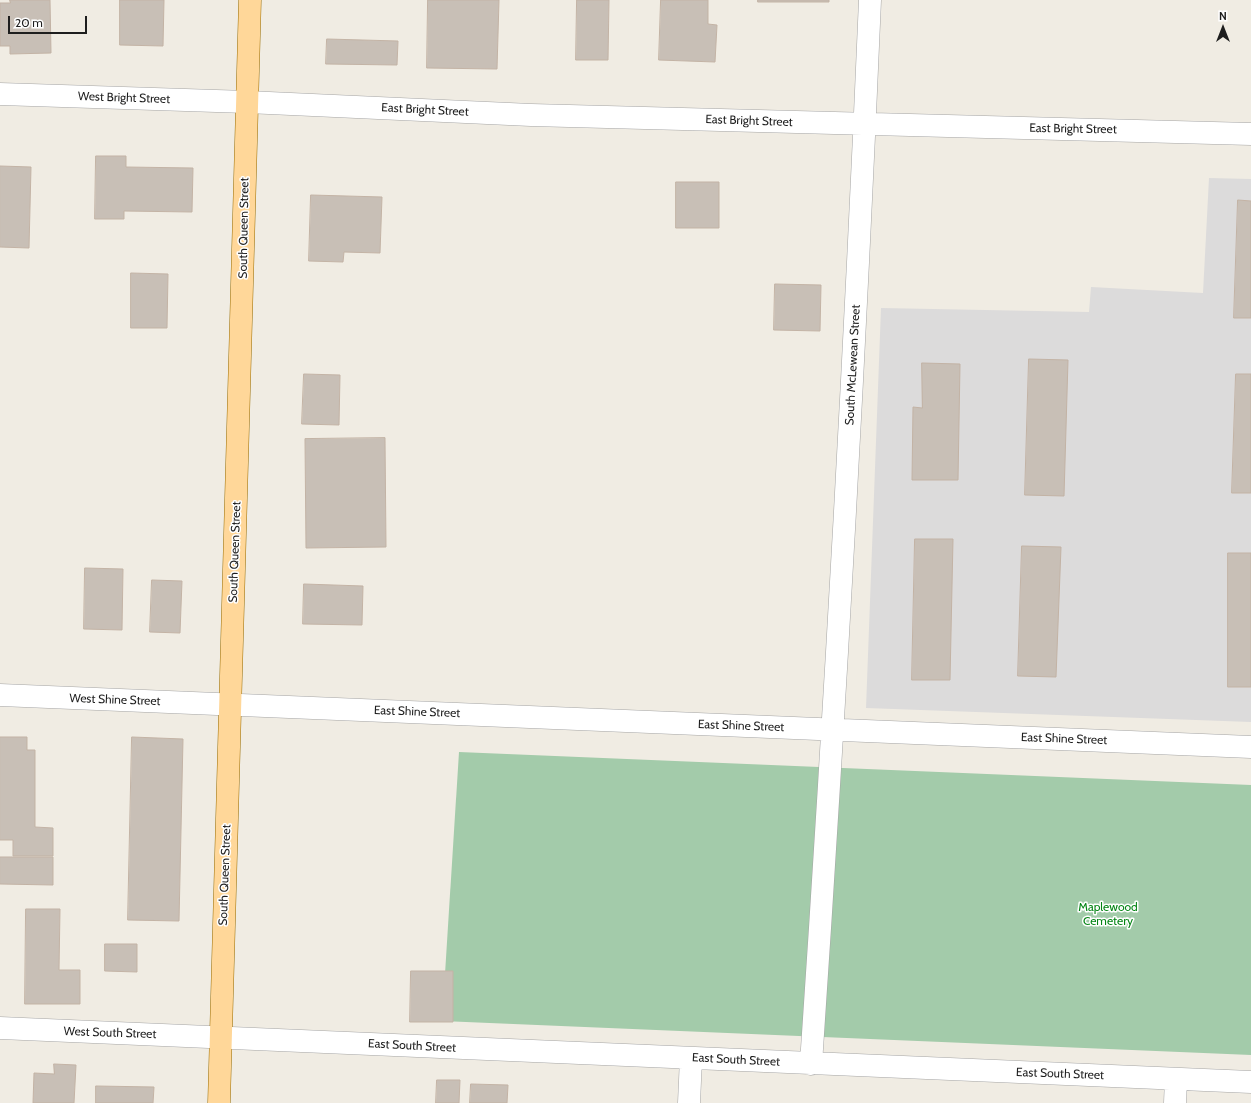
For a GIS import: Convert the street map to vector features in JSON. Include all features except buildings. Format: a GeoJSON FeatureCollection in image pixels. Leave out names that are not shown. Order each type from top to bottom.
{"type":"FeatureCollection","features":[{"type":"Feature","properties":{"kind":"main road","name":"South Queen Street"},"geometry":{"type":"LineString","coordinates":[[219,1103],[250,0]]}},
{"type":"Feature","properties":{"kind":"street","name":"South McLewean Street"},"geometry":{"type":"LineString","coordinates":[[811,1064],[833,729],[860,247],[870,0]]}},
{"type":"Feature","properties":{"kind":"street","name":"West Bright Street"},"geometry":{"type":"LineString","coordinates":[[0,94],[247,102]]}},
{"type":"Feature","properties":{"kind":"street","name":"East Bright Street"},"geometry":{"type":"LineString","coordinates":[[247,102],[531,116],[1251,134]]}},
{"type":"Feature","properties":{"kind":"street","name":"West Shine Street"},"geometry":{"type":"LineString","coordinates":[[0,695],[230,704]]}},
{"type":"Feature","properties":{"kind":"street","name":"East Shine Street"},"geometry":{"type":"LineString","coordinates":[[230,704],[1251,747]]}},
{"type":"Feature","properties":{"kind":"street","name":"West South Street"},"geometry":{"type":"LineString","coordinates":[[0,1028],[221,1037]]}},
{"type":"Feature","properties":{"kind":"street","name":"East South Street"},"geometry":{"type":"LineString","coordinates":[[221,1037],[811,1064],[1251,1082]]}},
{"type":"Feature","properties":{"kind":"street"},"geometry":{"type":"LineString","coordinates":[[689,1103],[691,1058]]}},
{"type":"Feature","properties":{"kind":"street"},"geometry":{"type":"LineString","coordinates":[[1175,1103],[1176,1079]]}},
{"type":"Feature","properties":{"kind":"shaded area"},"geometry":{"type":"Polygon","coordinates":[[[1209,178],[1251,179],[1251,722],[866,708],[881,308],[1089,312],[1091,287],[1203,293],[1209,178]]]}},
{"type":"Feature","properties":{"kind":"green space","name":"Maplewood Cemetery"},"geometry":{"type":"Polygon","coordinates":[[[459,752],[1251,785],[1251,1055],[442,1021],[459,752]]]}}]}
